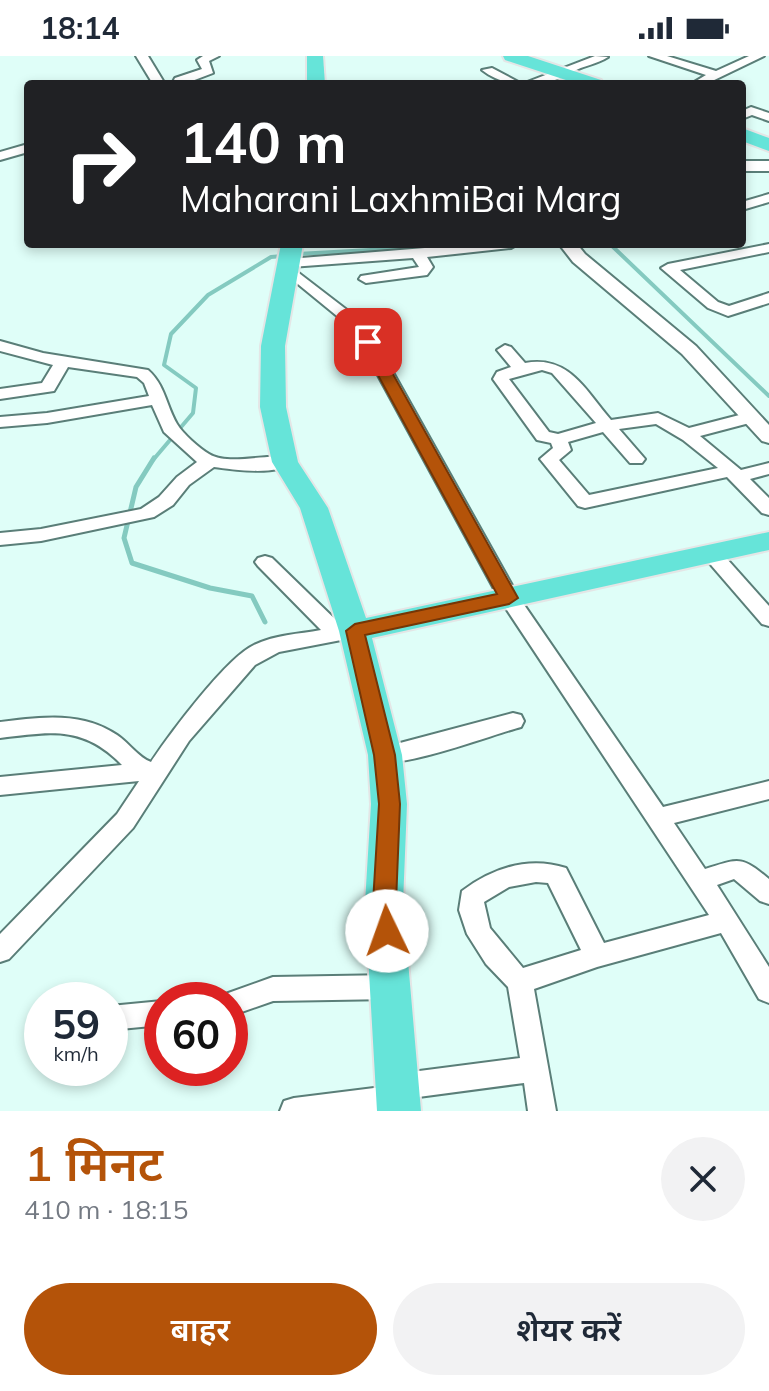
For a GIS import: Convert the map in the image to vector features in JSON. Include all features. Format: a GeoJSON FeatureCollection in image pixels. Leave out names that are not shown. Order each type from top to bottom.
{"type":"FeatureCollection","features":[{"type":"Feature","properties":{"kind":"main road"},"geometry":{"type":"LineString","coordinates":[[315,56],[316,80]]}},
{"type":"Feature","properties":{"kind":"main road"},"geometry":{"type":"LineString","coordinates":[[511,56],[583,80]]}},
{"type":"Feature","properties":{"kind":"main road"},"geometry":{"type":"LineString","coordinates":[[746,136],[769,145]]}},
{"type":"Feature","properties":{"kind":"main road"},"geometry":{"type":"LineString","coordinates":[[290,257],[273,346],[273,407],[285,462],[314,508],[346,632],[385,755],[389,804],[384,903],[392,987],[397,1099]]}},
{"type":"Feature","properties":{"kind":"main road"},"geometry":{"type":"LineString","coordinates":[[346,632],[769,541]]}},
{"type":"Feature","properties":{"kind":"street"},"geometry":{"type":"LineString","coordinates":[[142,56],[157,80]]}},
{"type":"Feature","properties":{"kind":"street"},"geometry":{"type":"LineString","coordinates":[[179,80],[209,71],[203,60],[213,56]]}},
{"type":"Feature","properties":{"kind":"street"},"geometry":{"type":"LineString","coordinates":[[656,56],[717,75]]}},
{"type":"Feature","properties":{"kind":"street"},"geometry":{"type":"LineString","coordinates":[[706,80],[758,56]]}},
{"type":"Feature","properties":{"kind":"street"},"geometry":{"type":"LineString","coordinates":[[540,80],[602,57]]}},
{"type":"Feature","properties":{"kind":"street"},"geometry":{"type":"LineString","coordinates":[[488,70],[508,80]]}},
{"type":"Feature","properties":{"kind":"street"},"geometry":{"type":"LineString","coordinates":[[746,113],[751,111],[769,117]]}},
{"type":"Feature","properties":{"kind":"street"},"geometry":{"type":"LineString","coordinates":[[0,140],[24,141]]}},
{"type":"Feature","properties":{"kind":"street"},"geometry":{"type":"LineString","coordinates":[[0,156],[24,149]]}},
{"type":"Feature","properties":{"kind":"street"},"geometry":{"type":"LineString","coordinates":[[746,166],[769,166]]}},
{"type":"Feature","properties":{"kind":"street"},"geometry":{"type":"LineString","coordinates":[[746,205],[769,198]]}},
{"type":"Feature","properties":{"kind":"street"},"geometry":{"type":"LineString","coordinates":[[571,248],[579,258],[689,350],[769,437]]}},
{"type":"Feature","properties":{"kind":"street"},"geometry":{"type":"LineString","coordinates":[[740,248],[769,265]]}},
{"type":"Feature","properties":{"kind":"street"},"geometry":{"type":"LineString","coordinates":[[728,311],[713,305],[668,268],[769,248]]}},
{"type":"Feature","properties":{"kind":"street"},"geometry":{"type":"LineString","coordinates":[[290,257],[417,253],[434,249]]}},
{"type":"Feature","properties":{"kind":"street"},"geometry":{"type":"LineString","coordinates":[[366,279],[422,272],[426,267],[417,253]]}},
{"type":"Feature","properties":{"kind":"street"},"geometry":{"type":"LineString","coordinates":[[290,257],[368,342],[509,598],[727,921],[769,991]]}},
{"type":"Feature","properties":{"kind":"street"},"geometry":{"type":"LineString","coordinates":[[705,319],[769,298]]}},
{"type":"Feature","properties":{"kind":"street"},"geometry":{"type":"LineString","coordinates":[[0,346],[23,355],[142,373],[148,376],[176,434],[197,455],[210,461],[241,466],[285,462]]}},
{"type":"Feature","properties":{"kind":"street"},"geometry":{"type":"LineString","coordinates":[[505,350],[521,369]]}},
{"type":"Feature","properties":{"kind":"street"},"geometry":{"type":"LineString","coordinates":[[0,360],[23,355]]}},
{"type":"Feature","properties":{"kind":"street"},"geometry":{"type":"LineString","coordinates":[[0,394],[48,387],[63,361]]}},
{"type":"Feature","properties":{"kind":"street"},"geometry":{"type":"LineString","coordinates":[[636,459],[606,426],[558,370],[543,365],[509,371],[501,379],[543,436],[558,439],[606,426],[658,418],[734,474],[769,509]]}},
{"type":"Feature","properties":{"kind":"street"},"geometry":{"type":"LineString","coordinates":[[0,422],[47,418],[159,399]]}},
{"type":"Feature","properties":{"kind":"street"},"geometry":{"type":"LineString","coordinates":[[684,435],[751,417]]}},
{"type":"Feature","properties":{"kind":"street"},"geometry":{"type":"LineString","coordinates":[[558,439],[562,450],[549,459],[585,502],[769,468]]}},
{"type":"Feature","properties":{"kind":"street"},"geometry":{"type":"LineString","coordinates":[[0,539],[129,519],[157,508],[183,481],[210,461]]}},
{"type":"Feature","properties":{"kind":"street"},"geometry":{"type":"LineString","coordinates":[[712,554],[769,619]]}},
{"type":"Feature","properties":{"kind":"street"},"geometry":{"type":"LineString","coordinates":[[265,562],[346,632]]}},
{"type":"Feature","properties":{"kind":"street"},"geometry":{"type":"LineString","coordinates":[[0,951],[125,821],[150,771],[247,660],[261,650],[277,645],[346,632]]}},
{"type":"Feature","properties":{"kind":"street"},"geometry":{"type":"LineString","coordinates":[[385,755],[513,721]]}},
{"type":"Feature","properties":{"kind":"street"},"geometry":{"type":"LineString","coordinates":[[0,730],[57,723],[80,725],[118,745],[150,771]]}},
{"type":"Feature","properties":{"kind":"street"},"geometry":{"type":"LineString","coordinates":[[0,786],[150,771]]}},
{"type":"Feature","properties":{"kind":"street"},"geometry":{"type":"LineString","coordinates":[[657,818],[769,790]]}},
{"type":"Feature","properties":{"kind":"street"},"geometry":{"type":"LineString","coordinates":[[699,881],[738,868],[769,894]]}},
{"type":"Feature","properties":{"kind":"street"},"geometry":{"type":"LineString","coordinates":[[522,983],[495,960],[470,909],[471,898],[479,891],[526,872],[545,870],[557,875],[597,956]]}},
{"type":"Feature","properties":{"kind":"street"},"geometry":{"type":"LineString","coordinates":[[542,1111],[520,994],[522,983],[533,976],[597,956],[727,921]]}},
{"type":"Feature","properties":{"kind":"street"},"geometry":{"type":"LineString","coordinates":[[248,998],[273,989],[392,987]]}},
{"type":"Feature","properties":{"kind":"street"},"geometry":{"type":"LineString","coordinates":[[294,1111],[397,1099],[536,1069]]}},
{"type":"Feature","properties":{"kind":"waterway"},"geometry":{"type":"LineString","coordinates":[[746,171],[769,171]]}},
{"type":"Feature","properties":{"kind":"waterway"},"geometry":{"type":"LineString","coordinates":[[297,254],[408,248]]}},
{"type":"Feature","properties":{"kind":"waterway"},"geometry":{"type":"LineString","coordinates":[[614,248],[769,396]]}},
{"type":"Feature","properties":{"kind":"waterway"},"geometry":{"type":"LineString","coordinates":[[153,460],[193,413],[196,388],[164,365],[171,334],[208,295],[271,257],[283,256]]}},
{"type":"Feature","properties":{"kind":"waterway"},"geometry":{"type":"LineString","coordinates":[[154,458],[136,487],[124,538],[132,563],[210,588],[252,596],[265,622]]}},
{"type":"Feature","properties":{"kind":"route"},"geometry":{"type":"LineString","coordinates":[[368,342],[509,598],[355,631],[385,755],[389,804],[384,903],[387,931]]}}]}
